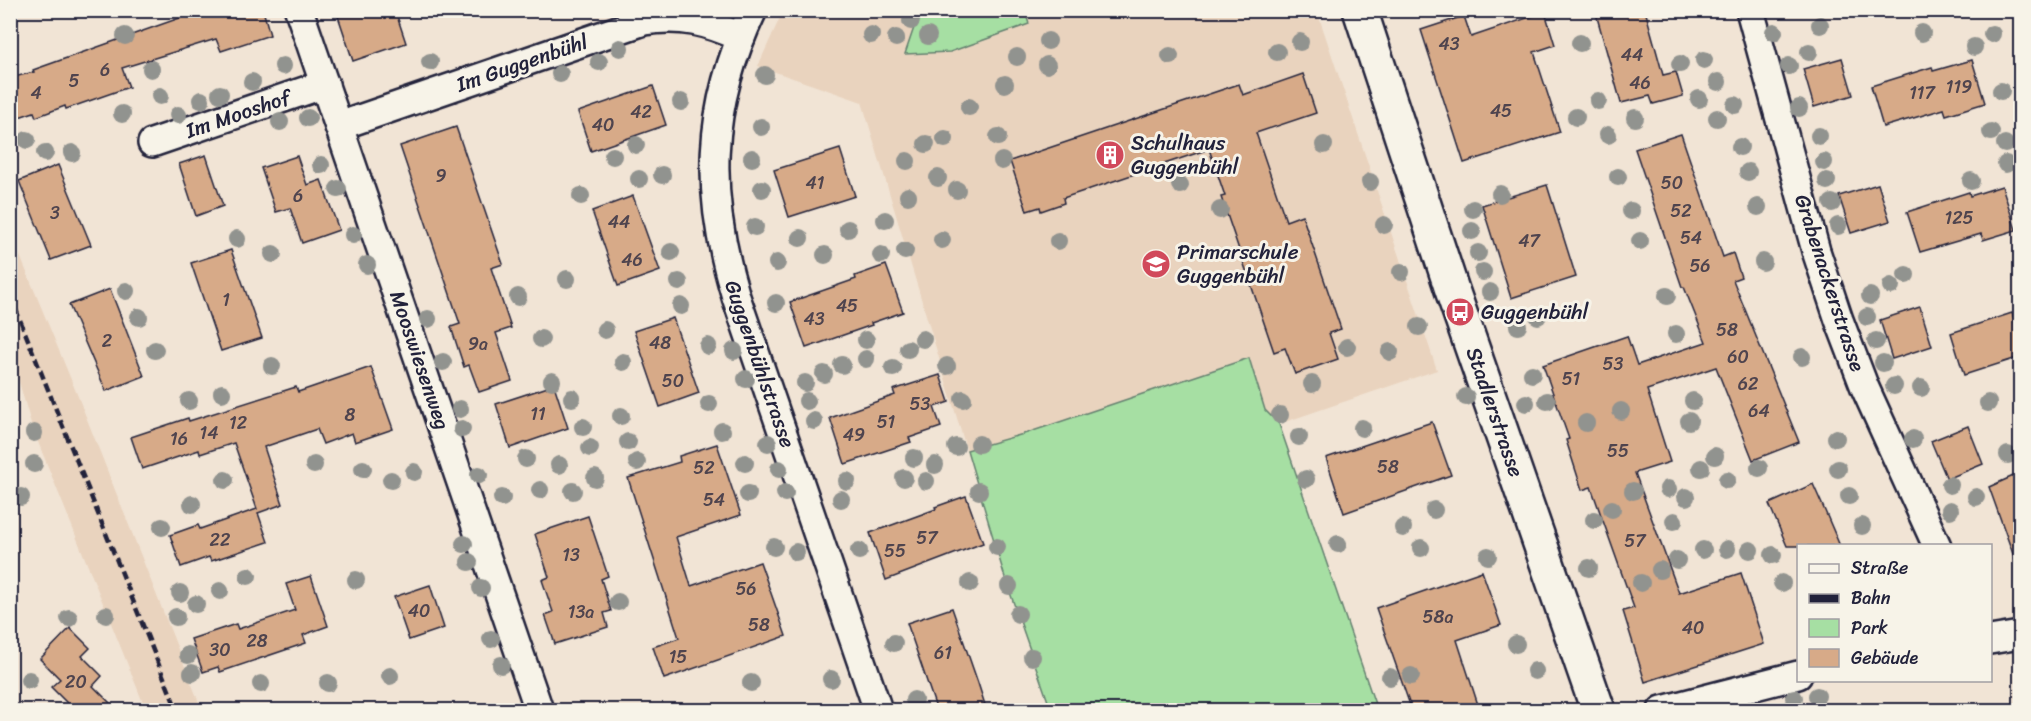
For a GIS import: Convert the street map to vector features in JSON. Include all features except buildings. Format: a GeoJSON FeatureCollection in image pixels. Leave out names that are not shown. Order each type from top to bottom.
{"type":"FeatureCollection","features":[{"type":"Feature","properties":{"kind":"main road","name":"Stadlerstrasse"},"geometry":{"type":"LineString","coordinates":[[1360,10],[1452,290],[1598,711]]}},
{"type":"Feature","properties":{"kind":"street","name":"Mooswiesenweg"},"geometry":{"type":"LineString","coordinates":[[299,10],[539,711]]}},
{"type":"Feature","properties":{"kind":"street","name":"Guggenbühlstrasse"},"geometry":{"type":"LineString","coordinates":[[753,10],[741,37],[721,103],[715,147],[716,209],[722,248],[736,297],[878,711]]}},
{"type":"Feature","properties":{"kind":"street","name":"Grabenackerstrasse"},"geometry":{"type":"LineString","coordinates":[[1750,10],[1816,251],[1839,320],[1865,388],[1936,544]]}},
{"type":"Feature","properties":{"kind":"street","name":"Im Guggenbühl"},"geometry":{"type":"LineString","coordinates":[[339,126],[644,21],[667,18],[693,20],[741,37]]}},
{"type":"Feature","properties":{"kind":"street","name":"Im Mooshof"},"geometry":{"type":"LineString","coordinates":[[152,143],[325,84]]}},
{"type":"Feature","properties":{"kind":"street"},"geometry":{"type":"LineString","coordinates":[[1992,640],[2020,635]]}},
{"type":"Feature","properties":{"kind":"street"},"geometry":{"type":"LineString","coordinates":[[1662,711],[1797,675]]}},
{"type":"Feature","properties":{"kind":"shaded area","name":"Primarschule Guggenbühl"},"geometry":{"type":"Polygon","coordinates":[[[783,11],[1317,11],[1437,370],[1279,424],[1377,710],[1051,710],[1006,581],[862,102],[758,66],[783,11]]]}},
{"type":"Feature","properties":{"kind":"shaded area"},"geometry":{"type":"Polygon","coordinates":[[[11,234],[202,710],[146,710],[32,427],[11,354],[11,234]]]}},
{"type":"Feature","properties":{"kind":"green space"},"geometry":{"type":"Polygon","coordinates":[[[920,10],[1025,11],[1029,24],[950,52],[905,54],[920,10]]]}},
{"type":"Feature","properties":{"kind":"green space"},"geometry":{"type":"Polygon","coordinates":[[[1249,358],[1265,410],[1279,424],[1377,710],[1051,710],[1006,581],[967,450],[1027,433],[1249,358]]]}},
{"type":"Feature","properties":{"kind":"railway"},"geometry":{"type":"LineString","coordinates":[[10,295],[177,710]]}},
{"type":"Feature","properties":{"kind":"place","name":"Schulhaus Guggenbühl"},"geometry":{"type":"Point","coordinates":[1110,155]}},
{"type":"Feature","properties":{"kind":"place","name":"Primarschule Guggenbühl"},"geometry":{"type":"Point","coordinates":[1156,264]}},
{"type":"Feature","properties":{"kind":"place","name":"Guggenbühl"},"geometry":{"type":"Point","coordinates":[1460,312]}}]}
